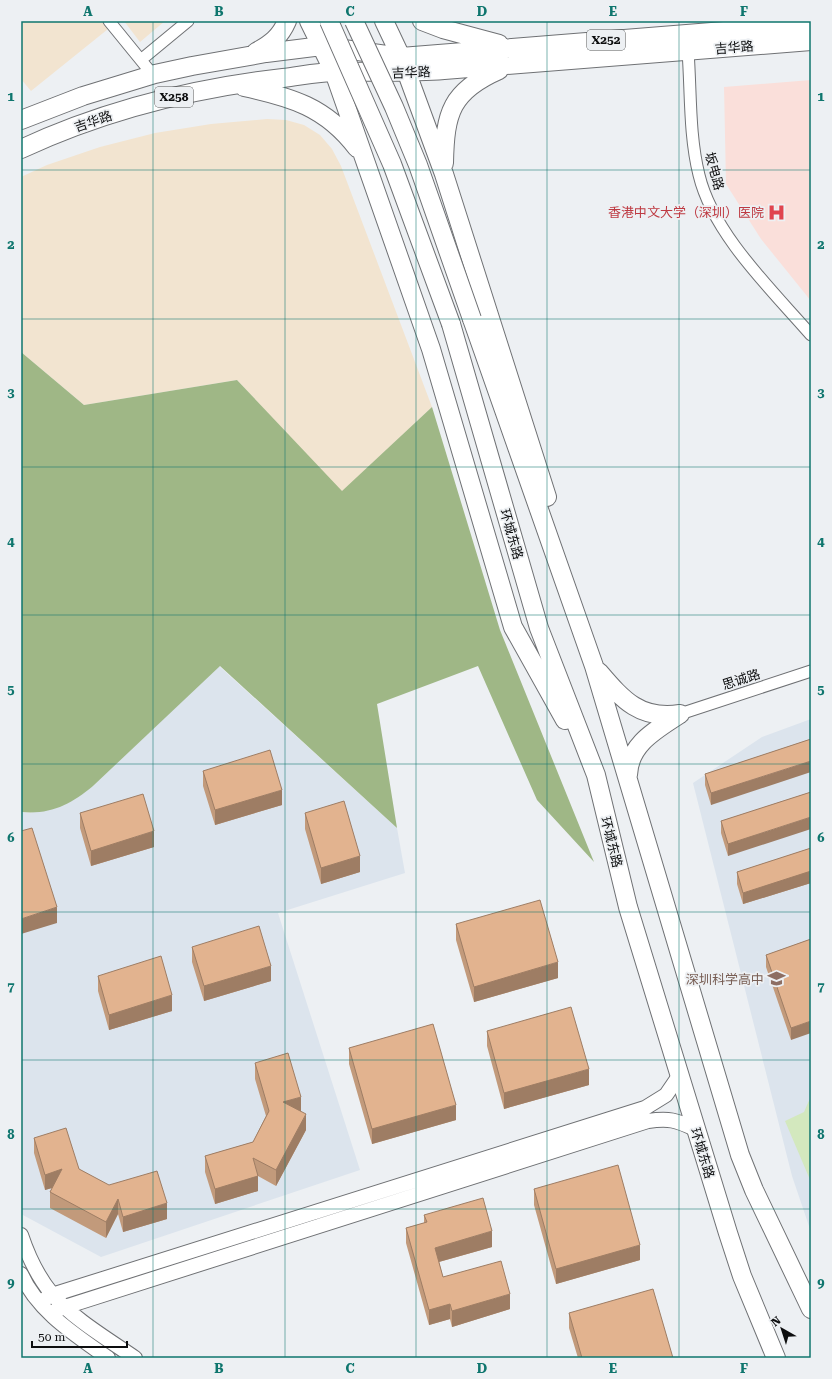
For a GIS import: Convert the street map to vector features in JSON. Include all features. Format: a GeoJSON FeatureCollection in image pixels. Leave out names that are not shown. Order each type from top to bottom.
{"type":"FeatureCollection","features":[{"type":"Feature","properties":{"kind":"main road"},"geometry":{"type":"LineString","coordinates":[[248,56],[270,45],[281,33],[287,21]]}},
{"type":"Feature","properties":{"kind":"main road"},"geometry":{"type":"LineString","coordinates":[[309,21],[334,72],[431,349],[513,627],[596,775]]}},
{"type":"Feature","properties":{"kind":"main road","name":"环城东路"},"geometry":{"type":"LineString","coordinates":[[329,21],[392,164],[451,324],[539,628],[596,775],[628,907],[695,1129],[742,1276],[773,1353]]}},
{"type":"Feature","properties":{"kind":"main road"},"geometry":{"type":"LineString","coordinates":[[354,21],[394,107],[418,165],[594,666],[740,1155],[754,1190],[809,1303]]}},
{"type":"Feature","properties":{"kind":"main road"},"geometry":{"type":"LineString","coordinates":[[384,21],[404,65],[444,174],[583,616],[594,666],[620,696],[635,708],[653,714],[680,714]]}},
{"type":"Feature","properties":{"kind":"main road"},"geometry":{"type":"LineString","coordinates":[[422,21],[442,30],[513,47]]}},
{"type":"Feature","properties":{"kind":"main road","name":"吉华路"},"geometry":{"type":"LineString","coordinates":[[21,149],[126,110],[233,85],[404,65],[513,47],[811,24]]}},
{"type":"Feature","properties":{"kind":"main road","name":"吉华路"},"geometry":{"type":"LineString","coordinates":[[21,120],[83,96],[153,75],[248,56],[322,46],[404,65],[509,65],[811,40]]}},
{"type":"Feature","properties":{"kind":"main road"},"geometry":{"type":"LineString","coordinates":[[444,174],[445,138],[448,118],[457,100],[470,86],[487,75],[509,65]]}},
{"type":"Feature","properties":{"kind":"main road"},"geometry":{"type":"LineString","coordinates":[[233,85],[283,96],[313,108],[330,120],[350,139],[367,165]]}},
{"type":"Feature","properties":{"kind":"main road"},"geometry":{"type":"LineString","coordinates":[[628,778],[630,761],[638,746],[651,734],[680,714]]}},
{"type":"Feature","properties":{"kind":"street"},"geometry":{"type":"LineString","coordinates":[[109,21],[142,59],[153,75]]}},
{"type":"Feature","properties":{"kind":"street"},"geometry":{"type":"LineString","coordinates":[[142,59],[188,21]]}},
{"type":"Feature","properties":{"kind":"street","name":"坂电路"},"geometry":{"type":"LineString","coordinates":[[688,50],[694,145],[699,175],[710,204],[726,231],[748,262],[811,335]]}},
{"type":"Feature","properties":{"kind":"street","name":"思诚路"},"geometry":{"type":"LineString","coordinates":[[680,714],[811,671]]}},
{"type":"Feature","properties":{"kind":"street"},"geometry":{"type":"LineString","coordinates":[[40,1302],[52,1295],[645,1108],[666,1095],[679,1076]]}},
{"type":"Feature","properties":{"kind":"street"},"geometry":{"type":"LineString","coordinates":[[50,1313],[65,1306],[648,1121],[676,1119],[695,1129]]}},
{"type":"Feature","properties":{"kind":"street"},"geometry":{"type":"LineString","coordinates":[[21,1235],[36,1272],[52,1295],[135,1358]]}},
{"type":"Feature","properties":{"kind":"street"},"geometry":{"type":"LineString","coordinates":[[21,1274],[40,1302],[50,1313],[63,1325],[108,1358]]}},
{"type":"Feature","properties":{"kind":"shaded area"},"geometry":{"type":"Polygon","coordinates":[[[21,21],[118,21],[31,91],[21,79],[21,21]]]}},
{"type":"Feature","properties":{"kind":"shaded area"},"geometry":{"type":"Polygon","coordinates":[[[124,21],[165,21],[140,42],[124,21]]]}},
{"type":"Feature","properties":{"kind":"shaded area","name":"香港中文大学（深圳）医院"},"geometry":{"type":"Polygon","coordinates":[[[811,80],[811,301],[761,239],[726,184],[724,87],[811,80]]]}},
{"type":"Feature","properties":{"kind":"shaded area"},"geometry":{"type":"Polygon","coordinates":[[[267,119],[286,120],[304,125],[320,135],[332,149],[341,166],[432,407],[342,492],[237,380],[84,405],[21,352],[21,177],[47,165],[100,147],[155,133],[211,124],[267,119]]]}},
{"type":"Feature","properties":{"kind":"shaded area"},"geometry":{"type":"Polygon","coordinates":[[[219,666],[397,828],[405,873],[278,913],[360,1170],[101,1257],[21,1214],[21,812],[31,813],[93,786],[219,666]]]}},
{"type":"Feature","properties":{"kind":"shaded area","name":"深圳科学高中"},"geometry":{"type":"Polygon","coordinates":[[[811,719],[811,1232],[792,1176],[693,783],[762,737],[811,719]]]}},
{"type":"Feature","properties":{"kind":"green space"},"geometry":{"type":"Polygon","coordinates":[[[21,352],[84,405],[237,380],[342,491],[432,407],[500,630],[594,862],[537,800],[478,666],[377,704],[397,828],[220,666],[93,786],[77,798],[51,810],[42,812],[21,812],[21,352]]]}},
{"type":"Feature","properties":{"kind":"green space"},"geometry":{"type":"Polygon","coordinates":[[[811,1096],[811,1182],[785,1121],[804,1112],[811,1096]]]}},
{"type":"Feature","properties":{"kind":"building"},"geometry":{"type":"Polygon","coordinates":[[[811,739],[811,761],[711,793],[705,774],[811,739]]]}},
{"type":"Feature","properties":{"kind":"building"},"geometry":{"type":"Polygon","coordinates":[[[270,750],[282,790],[215,810],[203,771],[270,750]]]}},
{"type":"Feature","properties":{"kind":"building"},"geometry":{"type":"Polygon","coordinates":[[[811,792],[811,817],[728,844],[721,821],[811,792]]]}},
{"type":"Feature","properties":{"kind":"building"},"geometry":{"type":"Polygon","coordinates":[[[143,794],[154,831],[91,851],[80,813],[143,794]]]}},
{"type":"Feature","properties":{"kind":"building"},"geometry":{"type":"Polygon","coordinates":[[[344,801],[360,856],[321,868],[305,813],[344,801]]]}},
{"type":"Feature","properties":{"kind":"building"},"geometry":{"type":"Polygon","coordinates":[[[32,828],[57,907],[21,919],[21,831],[32,828]]]}},
{"type":"Feature","properties":{"kind":"building"},"geometry":{"type":"Polygon","coordinates":[[[811,848],[811,871],[743,893],[737,872],[811,848]]]}},
{"type":"Feature","properties":{"kind":"building"},"geometry":{"type":"Polygon","coordinates":[[[540,900],[558,962],[474,987],[456,924],[540,900]]]}},
{"type":"Feature","properties":{"kind":"building"},"geometry":{"type":"Polygon","coordinates":[[[259,926],[271,966],[204,986],[192,947],[259,926]]]}},
{"type":"Feature","properties":{"kind":"building"},"geometry":{"type":"Polygon","coordinates":[[[811,939],[811,1021],[791,1028],[766,955],[811,939]]]}},
{"type":"Feature","properties":{"kind":"building"},"geometry":{"type":"Polygon","coordinates":[[[161,956],[172,995],[109,1015],[98,976],[161,956]]]}},
{"type":"Feature","properties":{"kind":"building"},"geometry":{"type":"Polygon","coordinates":[[[571,1007],[589,1069],[504,1093],[487,1031],[571,1007]]]}},
{"type":"Feature","properties":{"kind":"building"},"geometry":{"type":"Polygon","coordinates":[[[433,1024],[456,1105],[372,1129],[349,1048],[433,1024]]]}},
{"type":"Feature","properties":{"kind":"building"},"geometry":{"type":"Polygon","coordinates":[[[288,1053],[301,1097],[283,1102],[306,1114],[276,1170],[253,1158],[258,1176],[215,1189],[205,1156],[253,1142],[269,1111],[255,1063],[288,1053]]]}},
{"type":"Feature","properties":{"kind":"building"},"geometry":{"type":"Polygon","coordinates":[[[66,1128],[79,1169],[109,1185],[157,1171],[167,1203],[123,1217],[118,1199],[106,1222],[50,1192],[62,1169],[45,1175],[34,1138],[66,1128]]]}},
{"type":"Feature","properties":{"kind":"building"},"geometry":{"type":"Polygon","coordinates":[[[618,1165],[640,1245],[556,1269],[534,1189],[618,1165]]]}},
{"type":"Feature","properties":{"kind":"building"},"geometry":{"type":"Polygon","coordinates":[[[483,1198],[492,1231],[435,1248],[443,1277],[501,1261],[510,1294],[452,1311],[450,1304],[429,1310],[406,1228],[427,1222],[424,1215],[483,1198]]]}},
{"type":"Feature","properties":{"kind":"building"},"geometry":{"type":"Polygon","coordinates":[[[653,1289],[673,1358],[582,1358],[569,1313],[653,1289]]]}},
{"type":"Feature","properties":{"kind":"place","name":"香港中文大学（深圳）医院"},"geometry":{"type":"Point","coordinates":[777,212]}},
{"type":"Feature","properties":{"kind":"place","name":"深圳科学高中"},"geometry":{"type":"Point","coordinates":[777,979]}}]}
